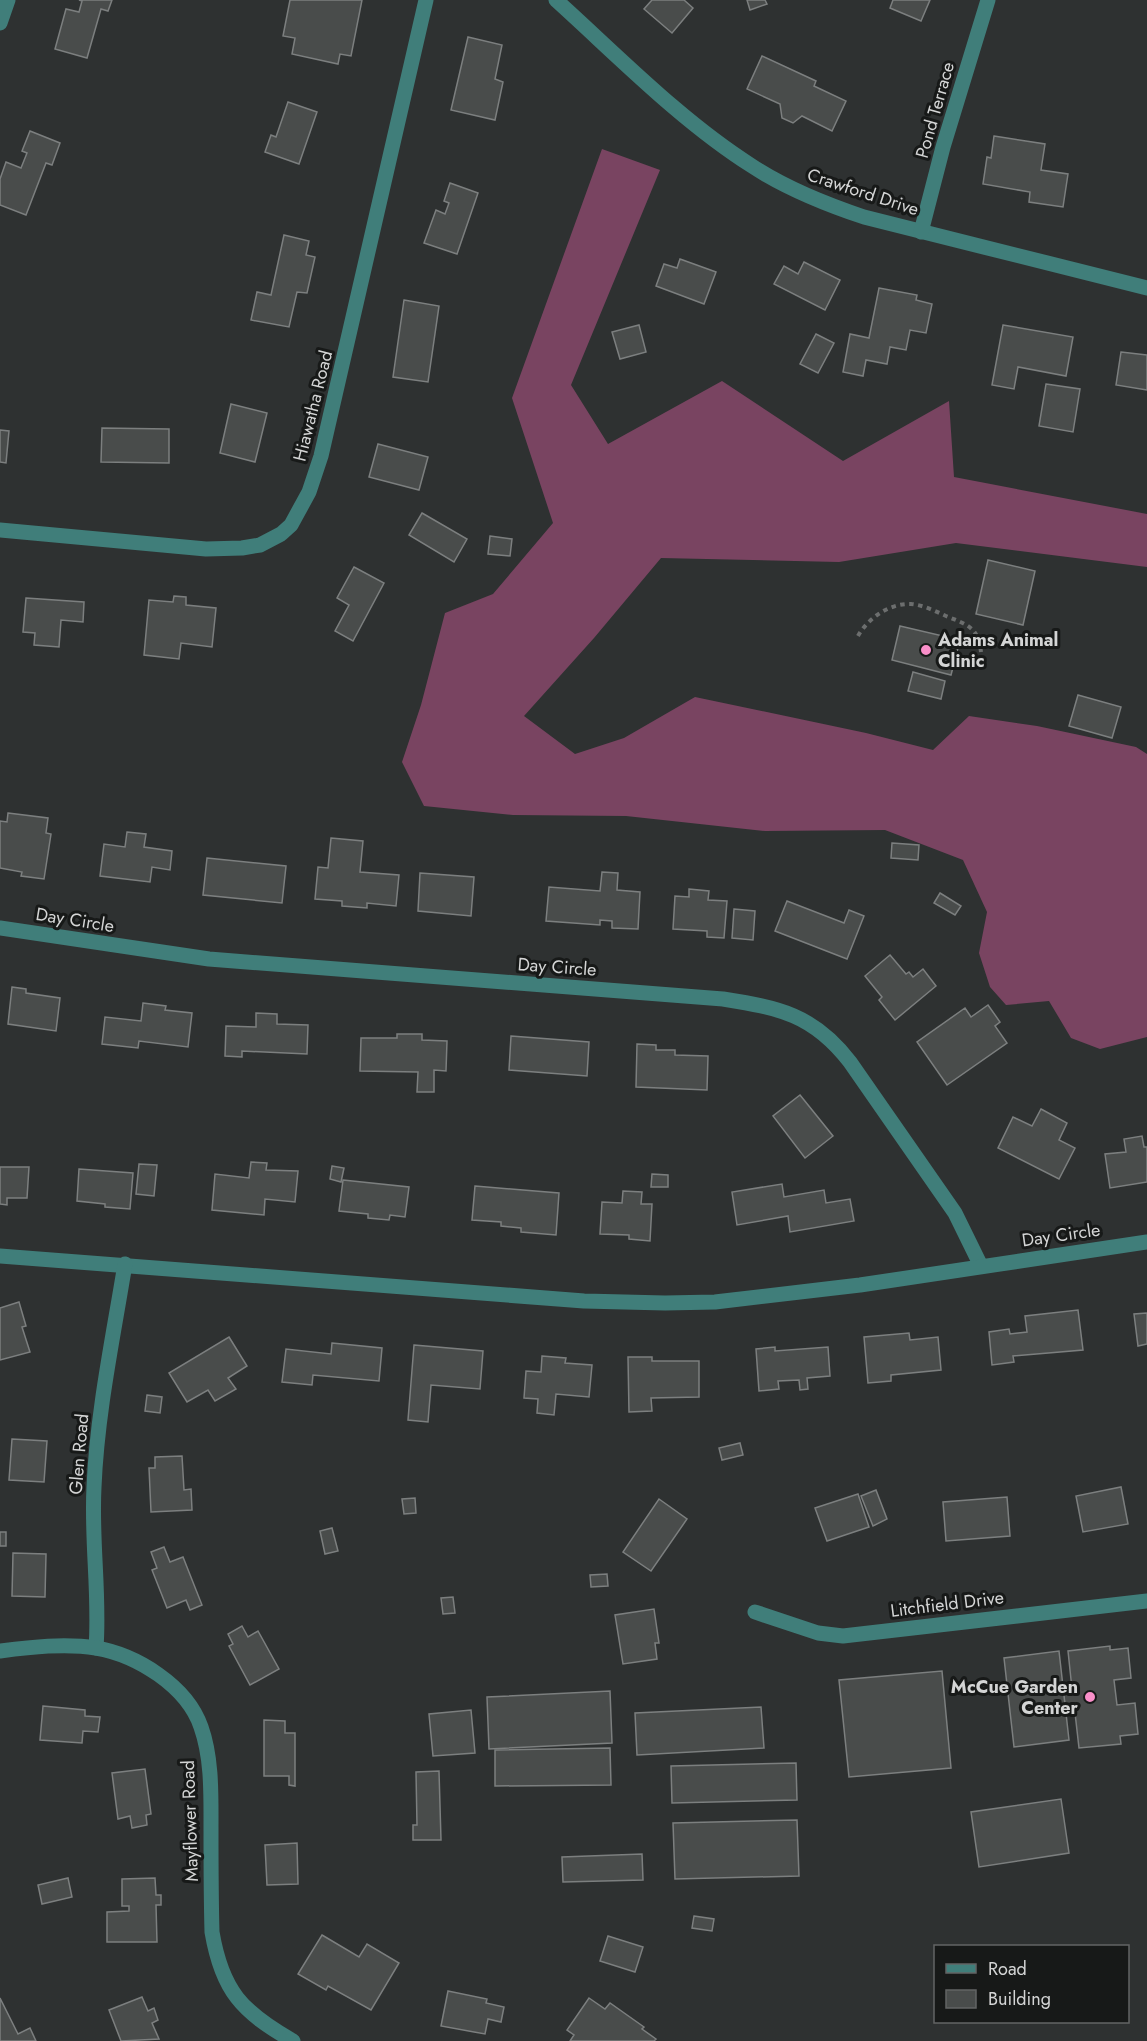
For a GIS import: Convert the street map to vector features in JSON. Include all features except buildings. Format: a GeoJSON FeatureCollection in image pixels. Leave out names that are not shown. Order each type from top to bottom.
{"type":"FeatureCollection","features":[{"type":"Feature","properties":{"kind":"street"},"geometry":{"type":"LineString","coordinates":[[0,23],[8,0]]}},
{"type":"Feature","properties":{"kind":"street","name":"Hiawatha Road"},"geometry":{"type":"LineString","coordinates":[[0,530],[206,549],[260,545],[275,538],[291,525],[309,492],[321,456],[426,0]]}},
{"type":"Feature","properties":{"kind":"street","name":"Crawford Drive"},"geometry":{"type":"LineString","coordinates":[[556,0],[719,144],[753,167],[789,187],[826,204],[921,232],[1147,288]]}},
{"type":"Feature","properties":{"kind":"street","name":"Pond Terrace"},"geometry":{"type":"LineString","coordinates":[[921,232],[988,0]]}},
{"type":"Feature","properties":{"kind":"street","name":"Day Circle"},"geometry":{"type":"LineString","coordinates":[[0,928],[208,959],[723,999],[789,1013],[833,1041],[850,1062],[955,1213],[981,1266]]}},
{"type":"Feature","properties":{"kind":"street","name":"Day Circle"},"geometry":{"type":"LineString","coordinates":[[0,1256],[584,1301],[665,1303],[715,1302],[849,1287],[1147,1242]]}},
{"type":"Feature","properties":{"kind":"street","name":"Glen Road"},"geometry":{"type":"LineString","coordinates":[[96,1648],[98,1601],[94,1489],[98,1439],[124,1264]]}},
{"type":"Feature","properties":{"kind":"street","name":"Litchfield Drive"},"geometry":{"type":"LineString","coordinates":[[755,1612],[818,1633],[843,1636],[1147,1600]]}},
{"type":"Feature","properties":{"kind":"street","name":"Mayflower Road"},"geometry":{"type":"LineString","coordinates":[[0,1651],[63,1646],[96,1648],[135,1662],[165,1680],[185,1699],[197,1717],[207,1748],[211,1791],[212,1932],[216,1953],[228,1985],[237,2000],[256,2018],[293,2041]]}},
{"type":"Feature","properties":{"kind":"path"},"geometry":{"type":"LineString","coordinates":[[858,636],[867,622],[888,609],[903,605],[916,605],[970,627],[980,639],[981,652]]}},
{"type":"Feature","properties":{"kind":"shaded area"},"geometry":{"type":"Polygon","coordinates":[[[602,149],[660,170],[571,385],[608,444],[722,381],[843,461],[949,401],[954,477],[1147,514],[1147,567],[956,543],[839,562],[661,558],[524,716],[575,754],[624,738],[695,697],[866,733],[933,750],[969,716],[1037,726],[1136,747],[1147,754],[1147,1037],[1100,1049],[1071,1038],[1049,1001],[1006,1005],[990,987],[979,953],[987,912],[963,860],[885,830],[765,831],[626,816],[513,815],[424,806],[402,762],[421,705],[445,613],[493,594],[553,523],[512,398],[602,149]]]}},
{"type":"Feature","properties":{"kind":"place","name":"Adams Animal Clinic"},"geometry":{"type":"Point","coordinates":[926,650]}},
{"type":"Feature","properties":{"kind":"place","name":"McCue Garden Center"},"geometry":{"type":"Point","coordinates":[1090,1697]}}]}
